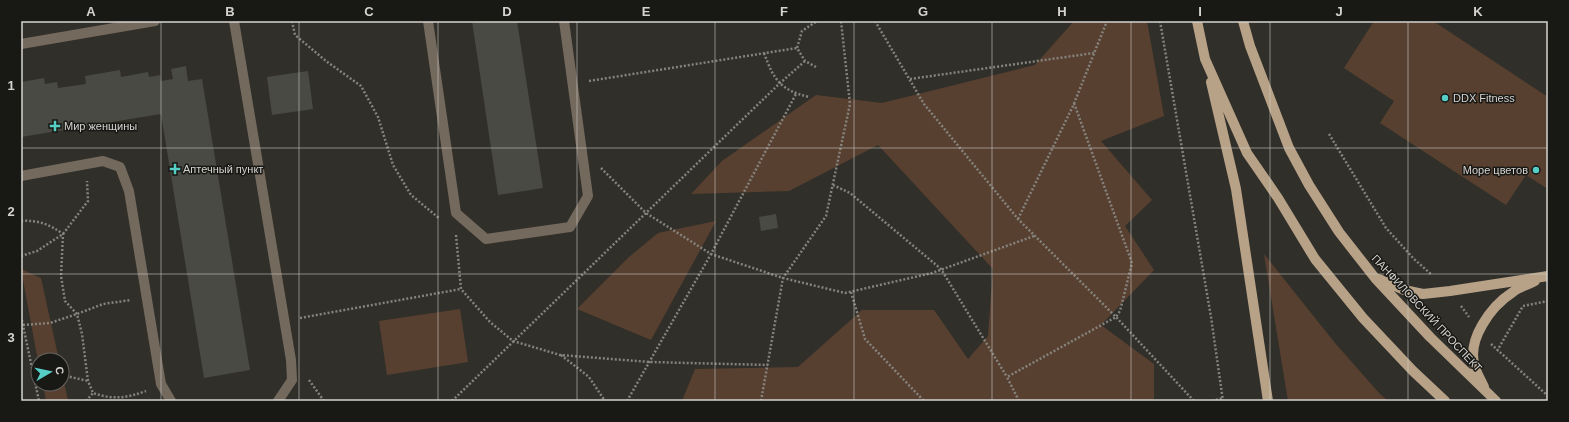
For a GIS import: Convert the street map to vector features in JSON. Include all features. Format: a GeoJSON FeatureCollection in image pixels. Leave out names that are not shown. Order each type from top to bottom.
{"type":"FeatureCollection","features":[{"type":"Feature","properties":{"kind":"main road"},"geometry":{"type":"LineString","coordinates":[[1197,21],[1236,189],[1268,401]]}},
{"type":"Feature","properties":{"kind":"main road","name":"ПАНФИЛОВСКИЙ ПРОСПЕКТ"},"geometry":{"type":"LineString","coordinates":[[1243,21],[1250,46],[1289,148],[1309,185],[1339,232],[1375,278],[1430,337],[1496,401]]}},
{"type":"Feature","properties":{"kind":"main road"},"geometry":{"type":"LineString","coordinates":[[1205,58],[1247,153],[1278,198],[1316,259],[1363,318],[1413,371],[1445,401]]}},
{"type":"Feature","properties":{"kind":"main road"},"geometry":{"type":"LineString","coordinates":[[1375,278],[1404,290],[1423,294],[1450,292],[1548,276]]}},
{"type":"Feature","properties":{"kind":"main road"},"geometry":{"type":"LineString","coordinates":[[1487,393],[1474,366],[1473,348],[1479,330],[1492,310],[1513,292],[1548,276]]}},
{"type":"Feature","properties":{"kind":"lane"},"geometry":{"type":"LineString","coordinates":[[21,44],[155,21]]}},
{"type":"Feature","properties":{"kind":"lane"},"geometry":{"type":"LineString","coordinates":[[234,21],[292,360],[292,380],[278,401]]}},
{"type":"Feature","properties":{"kind":"lane"},"geometry":{"type":"LineString","coordinates":[[428,21],[456,213],[486,239],[570,227],[588,196],[564,21]]}},
{"type":"Feature","properties":{"kind":"lane"},"geometry":{"type":"LineString","coordinates":[[21,176],[104,161],[120,167],[129,191],[161,384],[171,401]]}},
{"type":"Feature","properties":{"kind":"path"},"geometry":{"type":"LineString","coordinates":[[292,21],[295,34],[326,62],[361,86],[378,117],[393,165],[411,195],[444,223]]}},
{"type":"Feature","properties":{"kind":"path"},"geometry":{"type":"LineString","coordinates":[[816,66],[805,61],[797,48],[802,31],[817,21]]}},
{"type":"Feature","properties":{"kind":"path"},"geometry":{"type":"LineString","coordinates":[[761,401],[783,278],[826,216],[833,185],[850,104],[841,21]]}},
{"type":"Feature","properties":{"kind":"path"},"geometry":{"type":"LineString","coordinates":[[875,21],[924,104],[1018,220],[1116,317],[1194,401]]}},
{"type":"Feature","properties":{"kind":"path"},"geometry":{"type":"LineString","coordinates":[[1018,220],[1074,103],[1107,21]]}},
{"type":"Feature","properties":{"kind":"path"},"geometry":{"type":"LineString","coordinates":[[1160,21],[1211,317],[1223,400],[1212,401]]}},
{"type":"Feature","properties":{"kind":"path"},"geometry":{"type":"LineString","coordinates":[[573,84],[797,48]]}},
{"type":"Feature","properties":{"kind":"path"},"geometry":{"type":"LineString","coordinates":[[764,53],[779,84],[796,94],[809,97]]}},
{"type":"Feature","properties":{"kind":"path"},"geometry":{"type":"LineString","coordinates":[[910,79],[1094,53]]}},
{"type":"Feature","properties":{"kind":"path"},"geometry":{"type":"LineString","coordinates":[[452,401],[779,84],[805,61]]}},
{"type":"Feature","properties":{"kind":"path"},"geometry":{"type":"LineString","coordinates":[[628,401],[711,254],[796,94]]}},
{"type":"Feature","properties":{"kind":"path"},"geometry":{"type":"LineString","coordinates":[[1007,377],[1116,317],[1120,311],[1132,262],[1074,103]]}},
{"type":"Feature","properties":{"kind":"path"},"geometry":{"type":"LineString","coordinates":[[1329,134],[1386,228],[1414,259],[1450,292],[1497,351],[1548,396]]}},
{"type":"Feature","properties":{"kind":"path"},"geometry":{"type":"LineString","coordinates":[[581,149],[646,213],[711,254],[783,278],[845,293],[941,270],[1034,236]]}},
{"type":"Feature","properties":{"kind":"path"},"geometry":{"type":"LineString","coordinates":[[21,256],[37,251],[63,234],[88,201],[87,181],[104,161]]}},
{"type":"Feature","properties":{"kind":"path"},"geometry":{"type":"LineString","coordinates":[[833,185],[850,193],[941,270],[1007,377],[1019,401]]}},
{"type":"Feature","properties":{"kind":"path"},"geometry":{"type":"LineString","coordinates":[[456,213],[455,234],[461,289],[490,322],[513,341],[560,355],[650,362],[768,365]]}},
{"type":"Feature","properties":{"kind":"path"},"geometry":{"type":"LineString","coordinates":[[21,221],[31,220],[50,225],[63,234]]}},
{"type":"Feature","properties":{"kind":"path"},"geometry":{"type":"LineString","coordinates":[[63,234],[61,276],[65,301],[77,314],[82,334],[88,381],[93,393],[103,397],[129,397],[161,384]]}},
{"type":"Feature","properties":{"kind":"path"},"geometry":{"type":"LineString","coordinates":[[285,321],[461,289]]}},
{"type":"Feature","properties":{"kind":"path"},"geometry":{"type":"LineString","coordinates":[[850,292],[865,339],[924,401]]}},
{"type":"Feature","properties":{"kind":"path"},"geometry":{"type":"LineString","coordinates":[[23,325],[50,322],[103,304],[147,298]]}},
{"type":"Feature","properties":{"kind":"path"},"geometry":{"type":"LineString","coordinates":[[1497,351],[1523,306],[1548,301]]}},
{"type":"Feature","properties":{"kind":"path"},"geometry":{"type":"LineString","coordinates":[[21,316],[30,358]]}},
{"type":"Feature","properties":{"kind":"path"},"geometry":{"type":"LineString","coordinates":[[560,355],[589,377],[605,401]]}},
{"type":"Feature","properties":{"kind":"path"},"geometry":{"type":"LineString","coordinates":[[70,377],[88,381]]}},
{"type":"Feature","properties":{"kind":"path"},"geometry":{"type":"LineString","coordinates":[[86,401],[93,393]]}},
{"type":"Feature","properties":{"kind":"shaded area"},"geometry":{"type":"Polygon","coordinates":[[[1074,21],[1147,21],[1164,116],[1101,141],[1152,200],[1125,226],[1154,270],[1101,325],[1154,364],[1154,399],[1148,401],[682,401],[695,369],[798,367],[862,310],[934,310],[968,359],[988,336],[993,269],[878,145],[789,191],[691,194],[722,161],[816,95],[882,103],[1035,65],[1074,21]]]}},
{"type":"Feature","properties":{"kind":"shaded area"},"geometry":{"type":"Polygon","coordinates":[[[1374,21],[1433,21],[1548,97],[1548,189],[1526,175],[1506,205],[1380,123],[1394,101],[1344,68],[1374,21]]]}},
{"type":"Feature","properties":{"kind":"shaded area"},"geometry":{"type":"Polygon","coordinates":[[[716,221],[651,340],[577,309],[629,257],[658,233],[716,221]]]}},
{"type":"Feature","properties":{"kind":"shaded area"},"geometry":{"type":"Polygon","coordinates":[[[1264,254],[1335,343],[1379,393],[1388,401],[1288,401],[1264,254]]]}},
{"type":"Feature","properties":{"kind":"shaded area"},"geometry":{"type":"Polygon","coordinates":[[[21,269],[41,278],[57,352],[36,352],[21,269]]]}},
{"type":"Feature","properties":{"kind":"shaded area"},"geometry":{"type":"Polygon","coordinates":[[[460,309],[468,362],[387,375],[379,321],[460,309]]]}},
{"type":"Feature","properties":{"kind":"shaded area"},"geometry":{"type":"Polygon","coordinates":[[[44,392],[66,392],[68,401],[46,401],[44,392]]]}},
{"type":"Feature","properties":{"kind":"building"},"geometry":{"type":"Polygon","coordinates":[[[472,21],[517,21],[543,188],[498,195],[472,21]]]}},
{"type":"Feature","properties":{"kind":"building"},"geometry":{"type":"Polygon","coordinates":[[[186,66],[188,81],[202,79],[250,370],[204,378],[161,114],[21,137],[21,82],[44,78],[45,84],[57,82],[58,88],[86,84],[85,76],[120,70],[121,77],[148,72],[149,77],[160,75],[161,81],[173,79],[171,69],[186,66]]]}},
{"type":"Feature","properties":{"kind":"building"},"geometry":{"type":"Polygon","coordinates":[[[308,71],[313,109],[272,115],[267,77],[308,71]]]}},
{"type":"Feature","properties":{"kind":"building"},"geometry":{"type":"Polygon","coordinates":[[[776,214],[778,228],[761,231],[759,217],[776,214]]]}},
{"type":"Feature","properties":{"kind":"place","name":"DDX Fitness"},"geometry":{"type":"Point","coordinates":[1445,98]}},
{"type":"Feature","properties":{"kind":"place","name":"Мир женщины"},"geometry":{"type":"Point","coordinates":[55,126]}},
{"type":"Feature","properties":{"kind":"place","name":"Аптечный пункт"},"geometry":{"type":"Point","coordinates":[175,169]}},
{"type":"Feature","properties":{"kind":"place","name":"Море цветов"},"geometry":{"type":"Point","coordinates":[1536,170]}}]}
